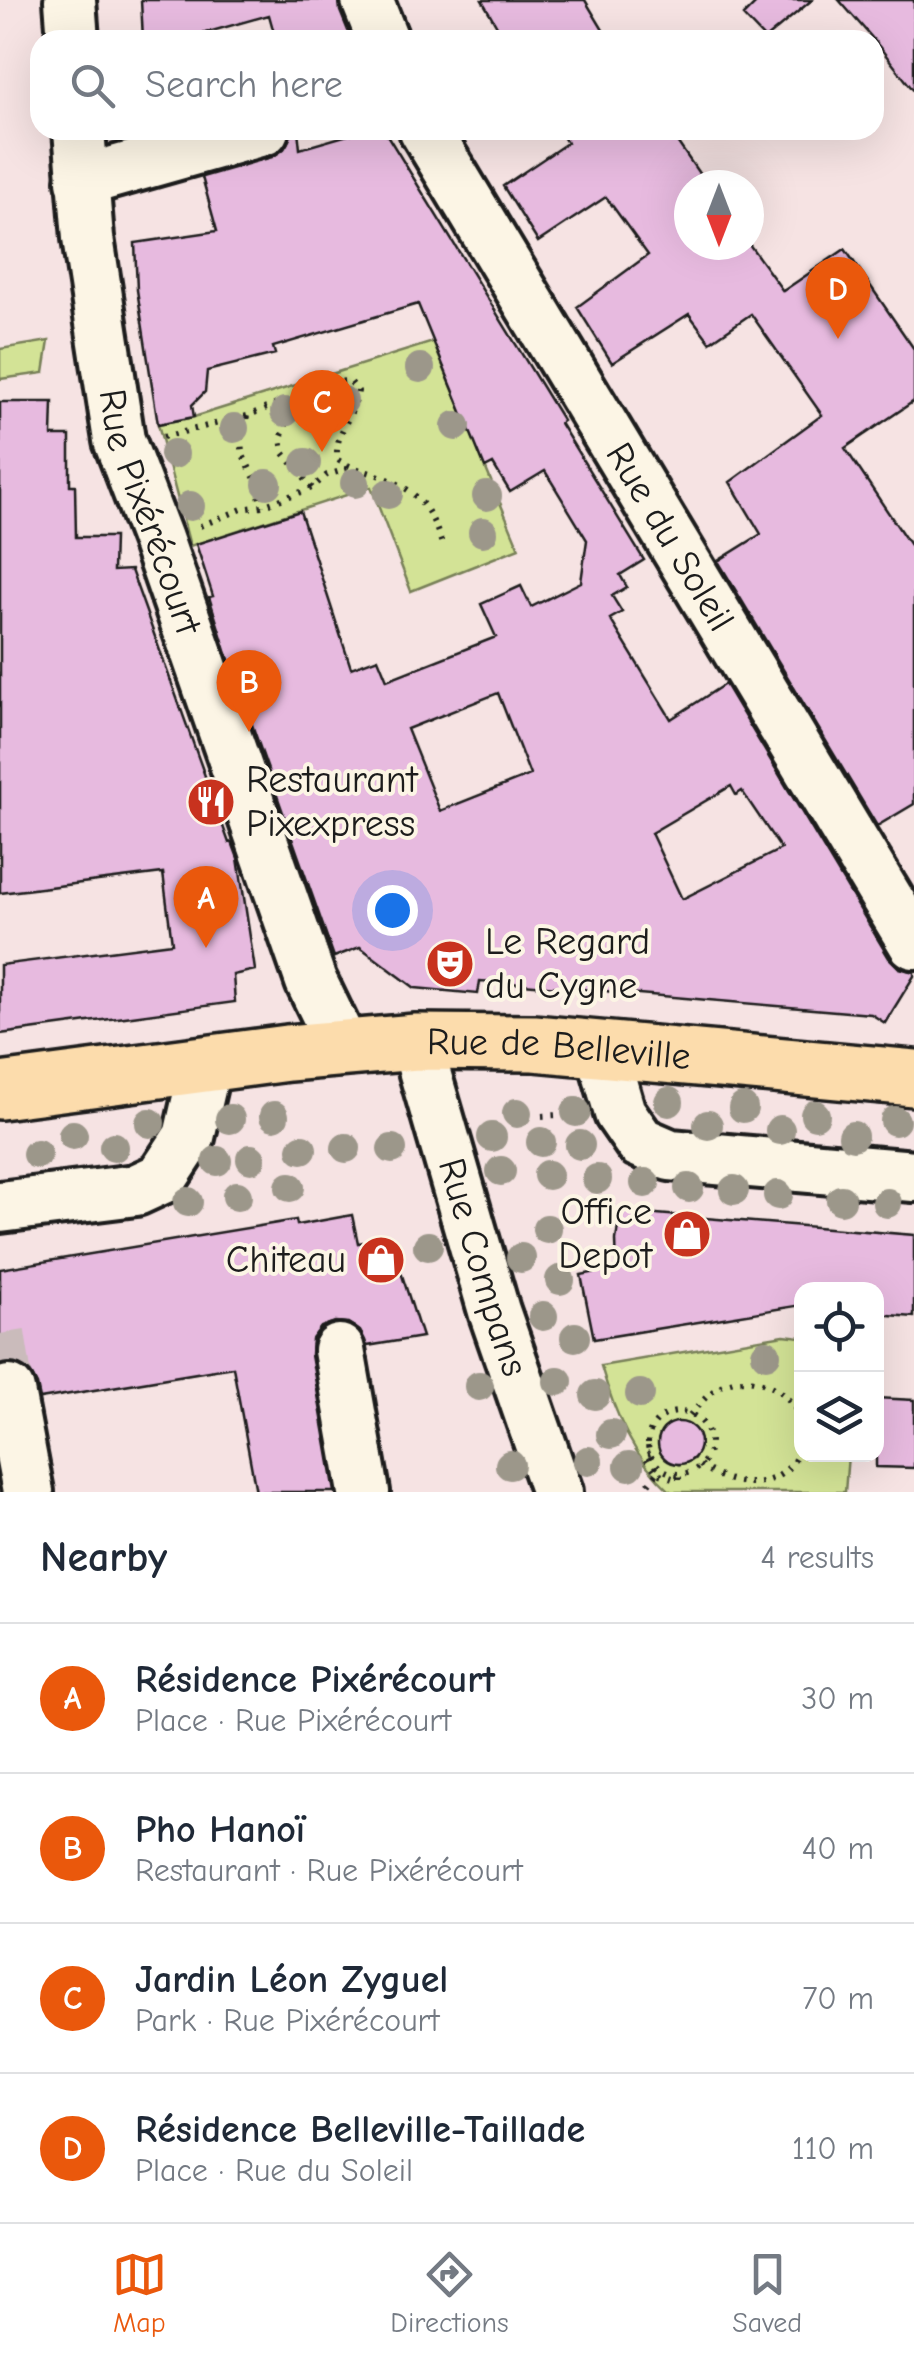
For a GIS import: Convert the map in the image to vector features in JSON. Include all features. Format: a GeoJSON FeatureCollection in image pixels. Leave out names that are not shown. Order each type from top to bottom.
{"type":"FeatureCollection","features":[{"type":"Feature","properties":{"kind":"main road","name":"Rue de Belleville"},"geometry":{"type":"LineString","coordinates":[[0,1091],[206,1063],[416,1042],[601,1048],[914,1078]]}},
{"type":"Feature","properties":{"kind":"street"},"geometry":{"type":"LineString","coordinates":[[70,0],[72,30]]}},
{"type":"Feature","properties":{"kind":"street"},"geometry":{"type":"LineString","coordinates":[[367,0],[379,30]]}},
{"type":"Feature","properties":{"kind":"street","name":"Rue Pixérécourt"},"geometry":{"type":"LineString","coordinates":[[80,140],[88,238],[118,440],[157,539],[311,981],[344,1049]]}},
{"type":"Feature","properties":{"kind":"street"},"geometry":{"type":"LineString","coordinates":[[82,181],[228,140]]}},
{"type":"Feature","properties":{"kind":"street","name":"Rue du Soleil"},"geometry":{"type":"LineString","coordinates":[[431,140],[914,943]]}},
{"type":"Feature","properties":{"kind":"street","name":"Rue Compans"},"geometry":{"type":"LineString","coordinates":[[416,1042],[494,1311],[557,1492]]}},
{"type":"Feature","properties":{"kind":"street"},"geometry":{"type":"LineString","coordinates":[[601,1048],[620,1113],[640,1142],[670,1155],[914,1176]]}},
{"type":"Feature","properties":{"kind":"street"},"geometry":{"type":"LineString","coordinates":[[0,1208],[136,1190],[162,1178],[188,1137],[206,1063]]}},
{"type":"Feature","properties":{"kind":"street"},"geometry":{"type":"LineString","coordinates":[[339,1350],[364,1492]]}},
{"type":"Feature","properties":{"kind":"street"},"geometry":{"type":"LineString","coordinates":[[10,1390],[28,1492]]}},
{"type":"Feature","properties":{"kind":"street"},"geometry":{"type":"LineString","coordinates":[[378,1423],[395,1492]]}},
{"type":"Feature","properties":{"kind":"path"},"geometry":{"type":"LineString","coordinates":[[312,488],[283,452],[281,438],[288,423],[332,382],[350,381],[358,391],[356,406],[336,448],[338,460],[385,478],[416,496],[432,513],[443,547]]}},
{"type":"Feature","properties":{"kind":"path"},"geometry":{"type":"LineString","coordinates":[[146,440],[247,416],[280,403],[305,405]]}},
{"type":"Feature","properties":{"kind":"path"},"geometry":{"type":"LineString","coordinates":[[247,416],[242,453],[254,476],[262,506]]}},
{"type":"Feature","properties":{"kind":"path"},"geometry":{"type":"LineString","coordinates":[[242,509],[312,488],[327,475],[351,468]]}},
{"type":"Feature","properties":{"kind":"path"},"geometry":{"type":"LineString","coordinates":[[690,1414],[714,1390],[730,1382],[747,1380],[764,1383],[794,1406]]}},
{"type":"Feature","properties":{"kind":"path"},"geometry":{"type":"LineString","coordinates":[[675,1412],[690,1414],[710,1438],[708,1453],[694,1470],[679,1474],[664,1470],[650,1453],[651,1430],[661,1418],[675,1412]]}},
{"type":"Feature","properties":{"kind":"path"},"geometry":{"type":"LineString","coordinates":[[650,1453],[644,1455],[657,1473],[679,1480],[679,1474]]}},
{"type":"Feature","properties":{"kind":"path"},"geometry":{"type":"LineString","coordinates":[[700,1466],[724,1484],[760,1489],[794,1462]]}},
{"type":"Feature","properties":{"kind":"path"},"geometry":{"type":"LineString","coordinates":[[642,1492],[657,1473]]}},
{"type":"Feature","properties":{"kind":"green space"},"geometry":{"type":"Polygon","coordinates":[[[49,341],[44,373],[0,379],[0,349],[49,341]]]}},
{"type":"Feature","properties":{"kind":"green space"},"geometry":{"type":"Polygon","coordinates":[[[433,342],[519,548],[411,591],[371,487],[190,546],[158,424],[194,417],[433,342]]]}},
{"type":"Feature","properties":{"kind":"green space"},"geometry":{"type":"Polygon","coordinates":[[[794,1336],[794,1462],[847,1462],[845,1492],[671,1492],[646,1465],[612,1401],[601,1366],[794,1336]],[[676,1422],[663,1429],[658,1445],[665,1459],[679,1465],[694,1459],[700,1445],[693,1428],[676,1422]]]}},
{"type":"Feature","properties":{"kind":"building"},"geometry":{"type":"Polygon","coordinates":[[[141,0],[339,0],[348,30],[273,30],[269,15],[216,30],[142,30],[141,0]]]}},
{"type":"Feature","properties":{"kind":"building"},"geometry":{"type":"Polygon","coordinates":[[[482,0],[585,0],[603,30],[499,30],[482,0]]]}},
{"type":"Feature","properties":{"kind":"building"},"geometry":{"type":"Polygon","coordinates":[[[759,0],[812,0],[776,30],[756,30],[743,16],[759,0]]]}},
{"type":"Feature","properties":{"kind":"building"},"geometry":{"type":"Polygon","coordinates":[[[839,0],[914,0],[914,91],[884,53],[884,30],[865,30],[839,0]]]}},
{"type":"Feature","properties":{"kind":"building"},"geometry":{"type":"Polygon","coordinates":[[[289,140],[299,140],[300,149],[331,140],[390,140],[644,560],[620,575],[627,587],[612,596],[622,612],[610,619],[671,719],[725,684],[889,958],[899,968],[914,972],[885,1023],[871,1014],[511,983],[480,981],[478,994],[415,988],[360,947],[334,957],[226,651],[196,544],[300,511],[351,668],[378,658],[387,680],[496,637],[481,604],[521,586],[531,607],[581,582],[587,540],[545,471],[510,492],[493,464],[485,468],[418,304],[273,347],[275,354],[207,371],[205,392],[192,405],[194,417],[158,424],[137,290],[135,243],[217,231],[202,177],[272,157],[289,140]],[[498,693],[407,729],[440,811],[530,775],[498,693]],[[731,786],[651,833],[682,899],[781,849],[742,791],[736,795],[731,786]]]}},
{"type":"Feature","properties":{"kind":"building"},"geometry":{"type":"Polygon","coordinates":[[[565,140],[676,140],[697,170],[674,170],[674,260],[761,260],[783,291],[845,249],[914,349],[914,401],[845,448],[914,551],[914,804],[877,826],[718,561],[761,534],[730,482],[822,415],[751,314],[710,342],[689,314],[612,363],[577,307],[648,255],[606,197],[538,242],[503,186],[567,143],[565,140]]]}},
{"type":"Feature","properties":{"kind":"building"},"geometry":{"type":"Polygon","coordinates":[[[0,402],[53,402],[52,436],[70,436],[76,537],[114,537],[113,571],[131,570],[229,843],[232,842],[238,858],[255,970],[233,975],[235,1002],[0,1034],[0,965],[172,943],[163,873],[0,893],[0,402]]]}},
{"type":"Feature","properties":{"kind":"building"},"geometry":{"type":"Polygon","coordinates":[[[620,1211],[914,1235],[914,1317],[884,1315],[884,1282],[794,1282],[794,1306],[594,1339],[581,1275],[617,1268],[620,1211]]]}},
{"type":"Feature","properties":{"kind":"building"},"geometry":{"type":"Polygon","coordinates":[[[352,1215],[358,1243],[390,1238],[422,1337],[367,1346],[360,1331],[348,1323],[335,1322],[321,1327],[312,1339],[311,1355],[335,1492],[256,1492],[233,1367],[40,1399],[30,1372],[18,1364],[0,1364],[0,1269],[296,1220],[297,1225],[352,1215]]]}},
{"type":"Feature","properties":{"kind":"building"},"geometry":{"type":"Polygon","coordinates":[[[884,1398],[914,1400],[914,1468],[876,1467],[876,1462],[884,1462],[884,1398]]]}},
{"type":"Feature","properties":{"kind":"building"},"geometry":{"type":"Polygon","coordinates":[[[679,1422],[694,1428],[700,1443],[694,1458],[679,1464],[664,1458],[658,1443],[664,1428],[679,1422]]]}},
{"type":"Feature","properties":{"kind":"tunnel"},"geometry":{"type":"LineString","coordinates":[[0,1334],[9,1391]]}},
{"type":"Feature","properties":{"kind":"place","name":"Résidence Belleville-Taillade"},"geometry":{"type":"Point","coordinates":[838,339]}},
{"type":"Feature","properties":{"kind":"place","name":"Jardin Léon Zyguel"},"geometry":{"type":"Point","coordinates":[322,452]}},
{"type":"Feature","properties":{"kind":"place","name":"Pho Hanoï"},"geometry":{"type":"Point","coordinates":[249,732]}},
{"type":"Feature","properties":{"kind":"place","name":"Restaurant Pixexpress"},"geometry":{"type":"Point","coordinates":[211,802]}},
{"type":"Feature","properties":{"kind":"place","name":"Résidence Pixérécourt"},"geometry":{"type":"Point","coordinates":[206,948]}},
{"type":"Feature","properties":{"kind":"place","name":"Le Regard du Cygne"},"geometry":{"type":"Point","coordinates":[450,964]}},
{"type":"Feature","properties":{"kind":"place","name":"Office Depot"},"geometry":{"type":"Point","coordinates":[687,1234]}},
{"type":"Feature","properties":{"kind":"place","name":"Chiteau"},"geometry":{"type":"Point","coordinates":[381,1260]}}]}
